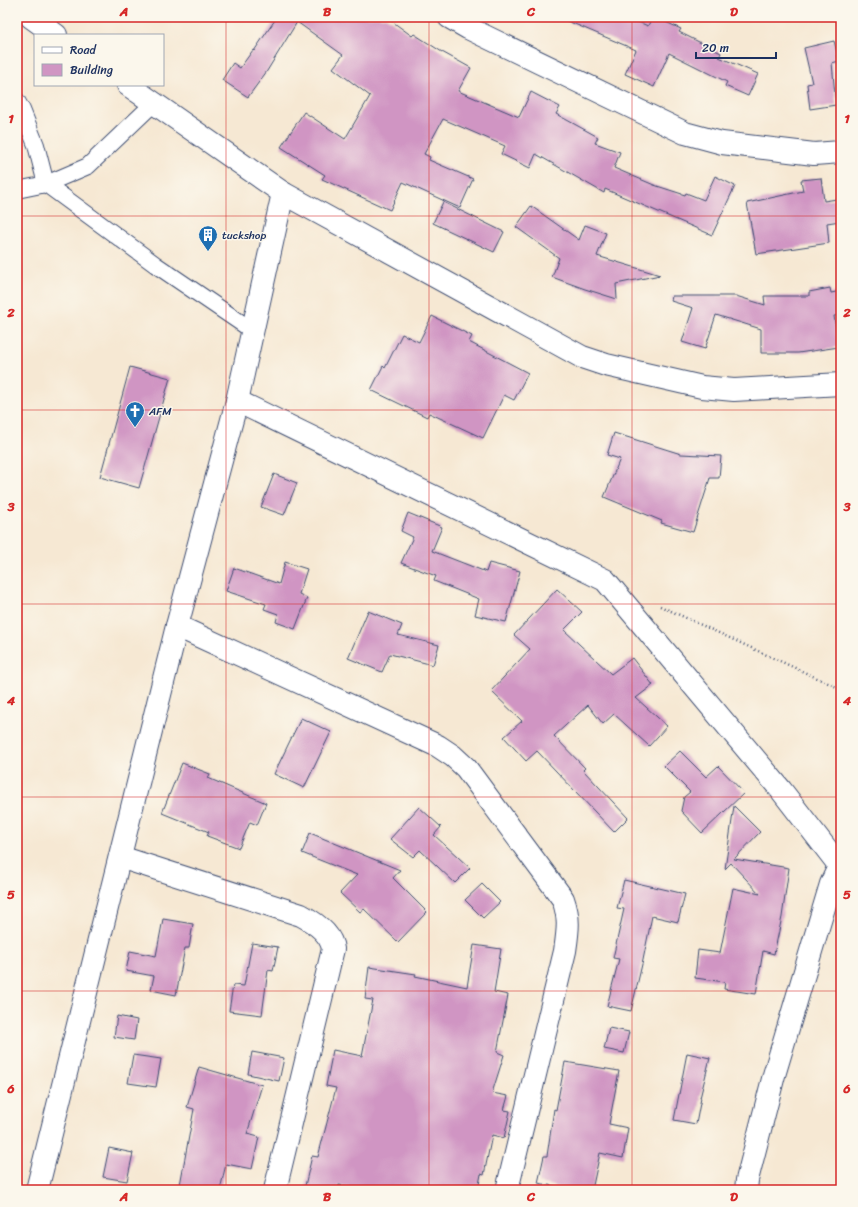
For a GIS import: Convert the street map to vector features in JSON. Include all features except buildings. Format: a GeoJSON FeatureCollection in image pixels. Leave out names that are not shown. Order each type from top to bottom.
{"type":"FeatureCollection","features":[{"type":"Feature","properties":{"kind":"street"},"geometry":{"type":"LineString","coordinates":[[31,17],[55,34]]}},
{"type":"Feature","properties":{"kind":"street"},"geometry":{"type":"LineString","coordinates":[[449,17],[468,28],[685,133],[730,144],[814,154],[841,152]]}},
{"type":"Feature","properties":{"kind":"street"},"geometry":{"type":"LineString","coordinates":[[129,86],[283,193],[574,352],[606,365],[702,387],[718,389],[734,390],[841,384]]}},
{"type":"Feature","properties":{"kind":"street"},"geometry":{"type":"LineString","coordinates":[[37,1190],[177,626],[237,401],[283,193]]}},
{"type":"Feature","properties":{"kind":"street"},"geometry":{"type":"LineString","coordinates":[[237,401],[605,580],[781,790],[840,864],[831,884],[774,1075],[747,1180],[746,1190]]}},
{"type":"Feature","properties":{"kind":"street"},"geometry":{"type":"LineString","coordinates":[[177,626],[438,746],[453,756],[466,768],[563,899],[569,925],[565,951],[507,1190]]}},
{"type":"Feature","properties":{"kind":"street"},"geometry":{"type":"LineString","coordinates":[[120,857],[301,915],[319,927],[332,943],[333,949],[275,1190]]}},
{"type":"Feature","properties":{"kind":"lane"},"geometry":{"type":"LineString","coordinates":[[17,101],[36,145],[46,184],[156,265],[253,331]]}},
{"type":"Feature","properties":{"kind":"lane"},"geometry":{"type":"LineString","coordinates":[[17,190],[46,184],[88,166],[154,103]]}},
{"type":"Feature","properties":{"kind":"path"},"geometry":{"type":"LineString","coordinates":[[655,603],[841,689]]}},
{"type":"Feature","properties":{"kind":"place","name":"tuckshop"},"geometry":{"type":"Point","coordinates":[208,252]}},
{"type":"Feature","properties":{"kind":"place","name":"AFM"},"geometry":{"type":"Point","coordinates":[135,428]}}]}
